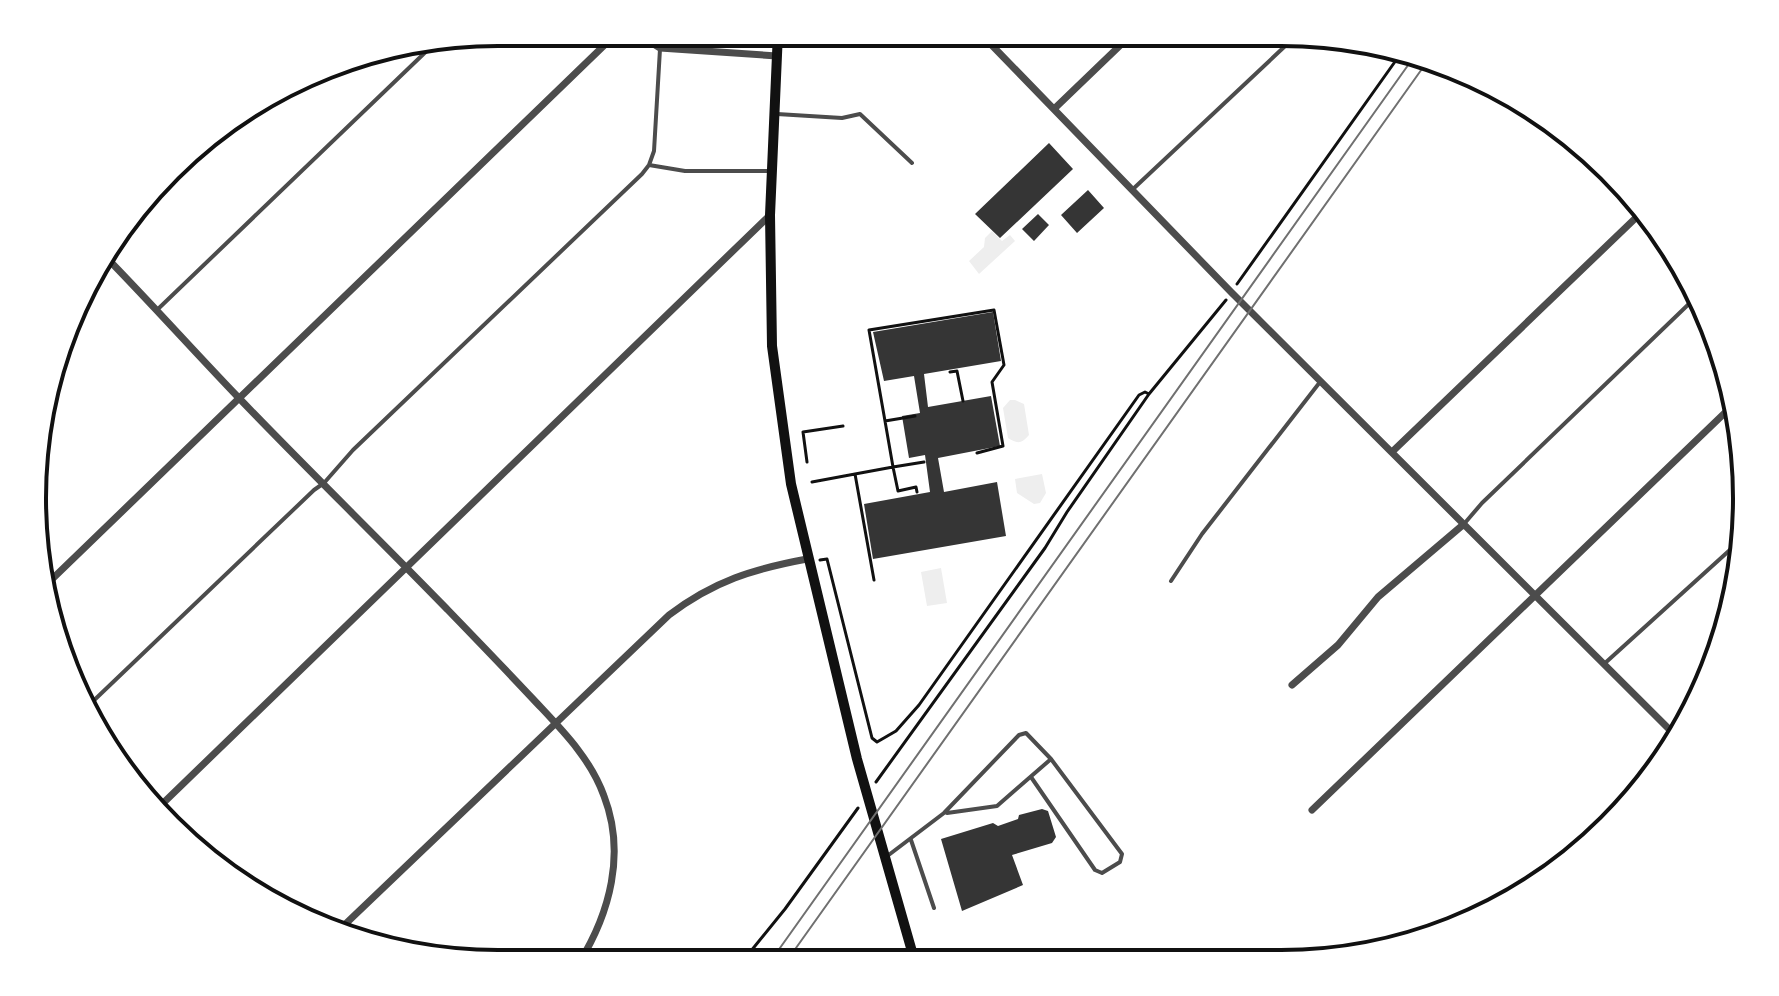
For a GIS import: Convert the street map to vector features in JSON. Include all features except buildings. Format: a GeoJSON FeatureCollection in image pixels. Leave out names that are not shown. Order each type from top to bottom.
{"type":"FeatureCollection","features":[{"type":"Feature","properties":{"kind":"main road"},"geometry":{"type":"LineString","coordinates":[[777,46],[770,215],[772,346],[791,484],[884,859],[911,950]]}},
{"type":"Feature","properties":{"kind":"street"},"geometry":{"type":"LineString","coordinates":[[54,578],[603,46]]}},
{"type":"Feature","properties":{"kind":"street"},"geometry":{"type":"LineString","coordinates":[[657,46],[777,56]]}},
{"type":"Feature","properties":{"kind":"street"},"geometry":{"type":"LineString","coordinates":[[993,46],[1231,292],[1669,729]]}},
{"type":"Feature","properties":{"kind":"street"},"geometry":{"type":"LineString","coordinates":[[1054,109],[1119,46]]}},
{"type":"Feature","properties":{"kind":"street"},"geometry":{"type":"LineString","coordinates":[[164,802],[770,215]]}},
{"type":"Feature","properties":{"kind":"street"},"geometry":{"type":"LineString","coordinates":[[1393,451],[1636,218]]}},
{"type":"Feature","properties":{"kind":"street"},"geometry":{"type":"LineString","coordinates":[[112,263],[554,722],[589,766],[604,796],[612,826],[614,857],[611,886],[594,938],[587,950]]}},
{"type":"Feature","properties":{"kind":"street"},"geometry":{"type":"LineString","coordinates":[[1312,810],[1725,413]]}},
{"type":"Feature","properties":{"kind":"street"},"geometry":{"type":"LineString","coordinates":[[1292,685],[1338,645],[1378,597],[1464,524]]}},
{"type":"Feature","properties":{"kind":"street"},"geometry":{"type":"LineString","coordinates":[[346,923],[669,615],[692,597],[743,573],[808,561]]}},
{"type":"Feature","properties":{"kind":"lane"},"geometry":{"type":"LineString","coordinates":[[1132,190],[1285,46]]}},
{"type":"Feature","properties":{"kind":"lane"},"geometry":{"type":"LineString","coordinates":[[94,700],[254,545],[324,483],[353,450],[649,165],[654,151],[660,48]]}},
{"type":"Feature","properties":{"kind":"lane"},"geometry":{"type":"LineString","coordinates":[[157,310],[425,52]]}},
{"type":"Feature","properties":{"kind":"lane"},"geometry":{"type":"LineString","coordinates":[[774,114],[842,118],[860,114],[912,163]]}},
{"type":"Feature","properties":{"kind":"lane"},"geometry":{"type":"LineString","coordinates":[[649,165],[685,171],[772,171]]}},
{"type":"Feature","properties":{"kind":"lane"},"geometry":{"type":"LineString","coordinates":[[1464,524],[1482,503],[1689,304]]}},
{"type":"Feature","properties":{"kind":"lane"},"geometry":{"type":"LineString","coordinates":[[1171,581],[1202,534],[1321,380]]}},
{"type":"Feature","properties":{"kind":"lane"},"geometry":{"type":"LineString","coordinates":[[1604,664],[1730,550]]}},
{"type":"Feature","properties":{"kind":"lane"},"geometry":{"type":"LineString","coordinates":[[884,859],[944,813],[1022,733],[1030,734],[1051,759],[1122,854],[1120,862],[1102,873],[1095,870],[1031,777]]}},
{"type":"Feature","properties":{"kind":"lane"},"geometry":{"type":"LineString","coordinates":[[944,813],[997,806],[1051,759]]}},
{"type":"Feature","properties":{"kind":"lane"},"geometry":{"type":"LineString","coordinates":[[911,840],[934,908]]}},
{"type":"Feature","properties":{"kind":"path"},"geometry":{"type":"LineString","coordinates":[[913,731],[1045,548],[1149,394],[1231,292],[1396,61]]}},
{"type":"Feature","properties":{"kind":"path"},"geometry":{"type":"LineString","coordinates":[[917,492],[916,487],[898,491],[869,330],[994,310],[1004,365],[992,382],[1003,446],[977,453]]}},
{"type":"Feature","properties":{"kind":"path"},"geometry":{"type":"LineString","coordinates":[[950,372],[957,371],[963,401]]}},
{"type":"Feature","properties":{"kind":"path"},"geometry":{"type":"LineString","coordinates":[[808,561],[827,559],[872,738],[877,742],[896,731],[919,705],[1139,395],[1149,394]]}},
{"type":"Feature","properties":{"kind":"path"},"geometry":{"type":"LineString","coordinates":[[885,421],[915,416]]}},
{"type":"Feature","properties":{"kind":"path"},"geometry":{"type":"LineString","coordinates":[[793,432],[843,426]]}},
{"type":"Feature","properties":{"kind":"path"},"geometry":{"type":"LineString","coordinates":[[803,432],[807,462]]}},
{"type":"Feature","properties":{"kind":"path"},"geometry":{"type":"LineString","coordinates":[[812,482],[924,462]]}},
{"type":"Feature","properties":{"kind":"path"},"geometry":{"type":"LineString","coordinates":[[855,474],[874,580]]}},
{"type":"Feature","properties":{"kind":"path"},"geometry":{"type":"LineString","coordinates":[[751,950],[821,860]]}},
{"type":"Feature","properties":{"kind":"shaded area"},"geometry":{"type":"Polygon","coordinates":[[[992,231],[1002,241],[1010,235],[1015,241],[979,274],[969,261],[984,247],[985,238],[992,231]]]}},
{"type":"Feature","properties":{"kind":"shaded area"},"geometry":{"type":"Polygon","coordinates":[[[1010,400],[1024,404],[1029,435],[1019,442],[1008,438],[1003,408],[1010,400]]]}},
{"type":"Feature","properties":{"kind":"shaded area"},"geometry":{"type":"Polygon","coordinates":[[[1042,474],[1046,493],[1040,503],[1034,504],[1017,493],[1015,479],[1042,474]]]}},
{"type":"Feature","properties":{"kind":"shaded area"},"geometry":{"type":"Polygon","coordinates":[[[941,568],[947,603],[927,606],[921,572],[941,568]]]}},
{"type":"Feature","properties":{"kind":"tram line"},"geometry":{"type":"LineString","coordinates":[[779,950],[1409,64]]}},
{"type":"Feature","properties":{"kind":"tram line"},"geometry":{"type":"LineString","coordinates":[[795,950],[1422,69]]}}]}
